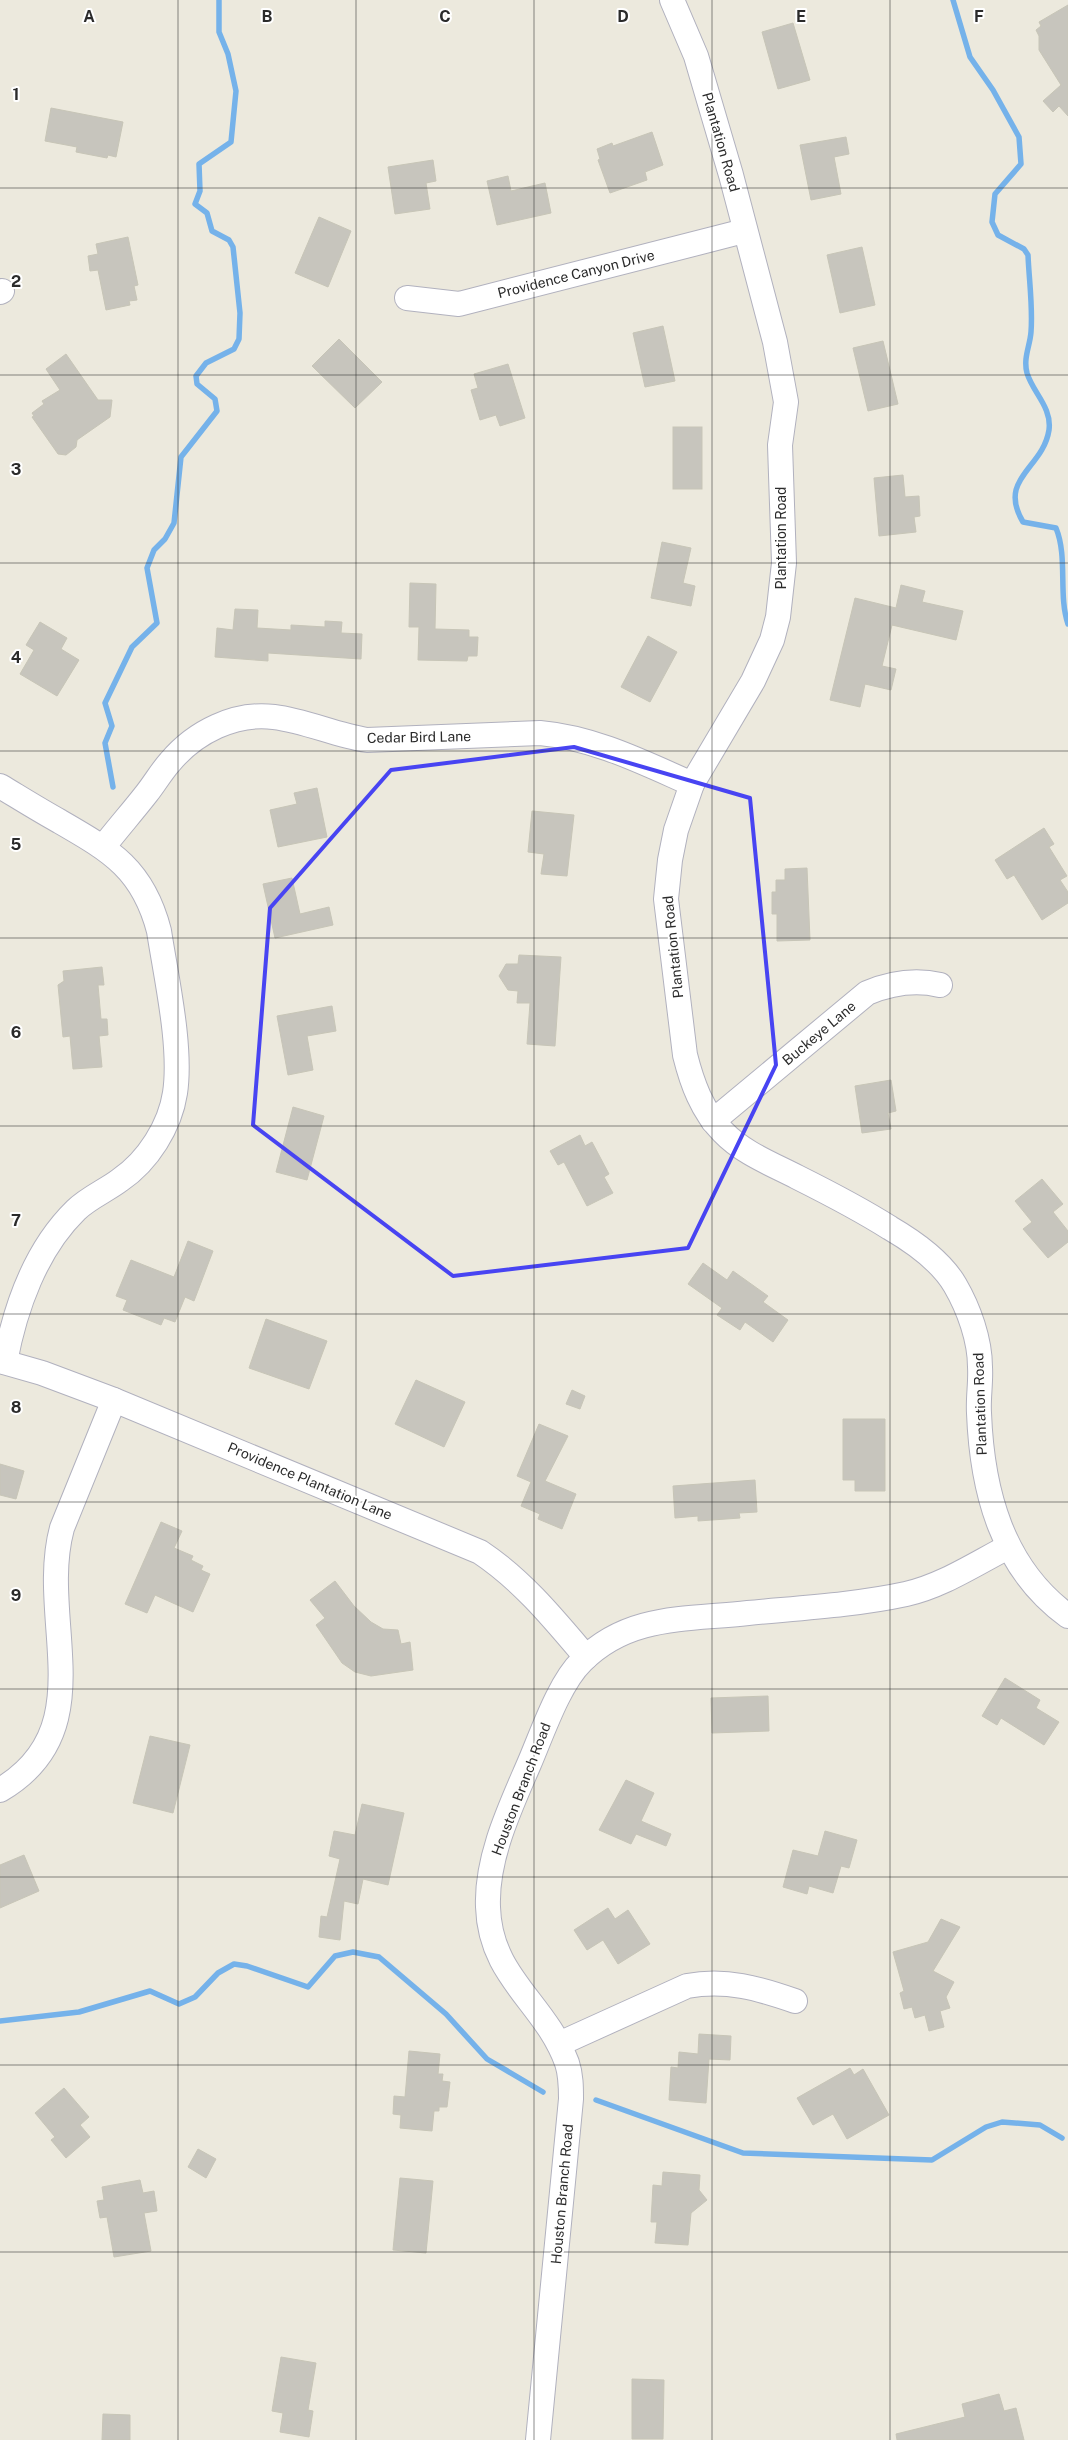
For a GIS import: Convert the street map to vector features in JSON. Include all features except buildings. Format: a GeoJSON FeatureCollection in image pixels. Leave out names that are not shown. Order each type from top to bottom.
{"type":"FeatureCollection","features":[{"type":"Feature","properties":{"kind":"street","name":"Plantation Road"},"geometry":{"type":"LineString","coordinates":[[672,0],[696,56],[731,175],[775,342],[786,402],[780,445],[784,563],[778,616],[764,659],[754,681],[692,784],[676,830],[666,898],[685,1055],[699,1097],[714,1121],[734,1143],[850,1203],[905,1236],[945,1272],[955,1284],[977,1339],[980,1366],[978,1411],[982,1466],[987,1490],[1008,1547],[1032,1581],[1068,1616]]}},
{"type":"Feature","properties":{"kind":"street","name":"Providence Canyon Drive"},"geometry":{"type":"LineString","coordinates":[[407,298],[459,304],[744,230]]}},
{"type":"Feature","properties":{"kind":"street","name":"Cedar Bird Lane"},"geometry":{"type":"LineString","coordinates":[[104,846],[170,762],[187,745],[221,724],[259,717],[273,717],[312,724],[353,738],[367,740],[540,733],[569,735],[627,754],[692,784]]}},
{"type":"Feature","properties":{"kind":"street"},"geometry":{"type":"LineString","coordinates":[[0,786],[104,846],[126,866],[140,885],[153,910],[159,931],[177,1057],[175,1094],[166,1125],[140,1162],[122,1180],[77,1209],[55,1236],[34,1271],[18,1309],[2,1361]]}},
{"type":"Feature","properties":{"kind":"street","name":"Buckeye Lane"},"geometry":{"type":"LineString","coordinates":[[714,1121],[838,1015],[867,993],[898,982],[926,982],[940,985]]}},
{"type":"Feature","properties":{"kind":"street","name":"Providence Plantation Lane"},"geometry":{"type":"LineString","coordinates":[[2,1361],[42,1373],[114,1400],[480,1552],[517,1580],[550,1614],[586,1657]]}},
{"type":"Feature","properties":{"kind":"street"},"geometry":{"type":"LineString","coordinates":[[0,1790],[27,1769],[44,1747],[56,1723],[62,1691],[54,1582],[57,1545],[62,1528],[114,1400]]}},
{"type":"Feature","properties":{"kind":"street","name":"Houston Branch Road"},"geometry":{"type":"LineString","coordinates":[[538,2440],[571,2100],[571,2077],[559,2044],[546,2023],[508,1975],[500,1959],[488,1922],[488,1885],[500,1838],[543,1730],[568,1678],[586,1657],[616,1635],[634,1627],[658,1621],[747,1614],[909,1593],[946,1579],[1008,1547]]}},
{"type":"Feature","properties":{"kind":"street"},"geometry":{"type":"LineString","coordinates":[[559,2044],[670,1993],[704,1983],[737,1984],[795,2001]]}},
{"type":"Feature","properties":{"kind":"highlighted area"},"geometry":{"type":"Polygon","coordinates":[[[574,747],[750,798],[776,1065],[688,1248],[453,1276],[253,1125],[270,908],[391,770],[574,747]]]}},
{"type":"Feature","properties":{"kind":"waterway"},"geometry":{"type":"LineString","coordinates":[[113,787],[105,743],[112,726],[105,703],[132,647],[157,623],[147,568],[154,550],[165,539],[174,523],[181,457],[217,411],[215,399],[197,384],[196,376],[206,363],[234,349],[239,339],[240,313],[233,247],[229,240],[212,231],[207,213],[195,204],[200,191],[199,164],[231,142],[236,91],[228,54],[219,32],[219,0]]}},
{"type":"Feature","properties":{"kind":"waterway"},"geometry":{"type":"LineString","coordinates":[[953,0],[970,57],[993,90],[1019,137],[1021,164],[995,194],[992,222],[998,235],[1024,249],[1028,255],[1031,323],[1026,368],[1030,380],[1048,414],[1049,430],[1039,455],[1018,484],[1015,495],[1016,507],[1023,522],[1056,528],[1062,551],[1064,601],[1068,624]]}},
{"type":"Feature","properties":{"kind":"waterway"},"geometry":{"type":"LineString","coordinates":[[0,2021],[79,2012],[150,1991],[179,2004],[195,1997],[218,1973],[234,1964],[247,1966],[308,1987],[335,1956],[353,1952],[379,1957],[446,2014],[487,2059],[543,2092]]}},
{"type":"Feature","properties":{"kind":"waterway"},"geometry":{"type":"LineString","coordinates":[[596,2100],[743,2153],[932,2160],[986,2127],[1002,2122],[1040,2125],[1062,2138]]}}]}
